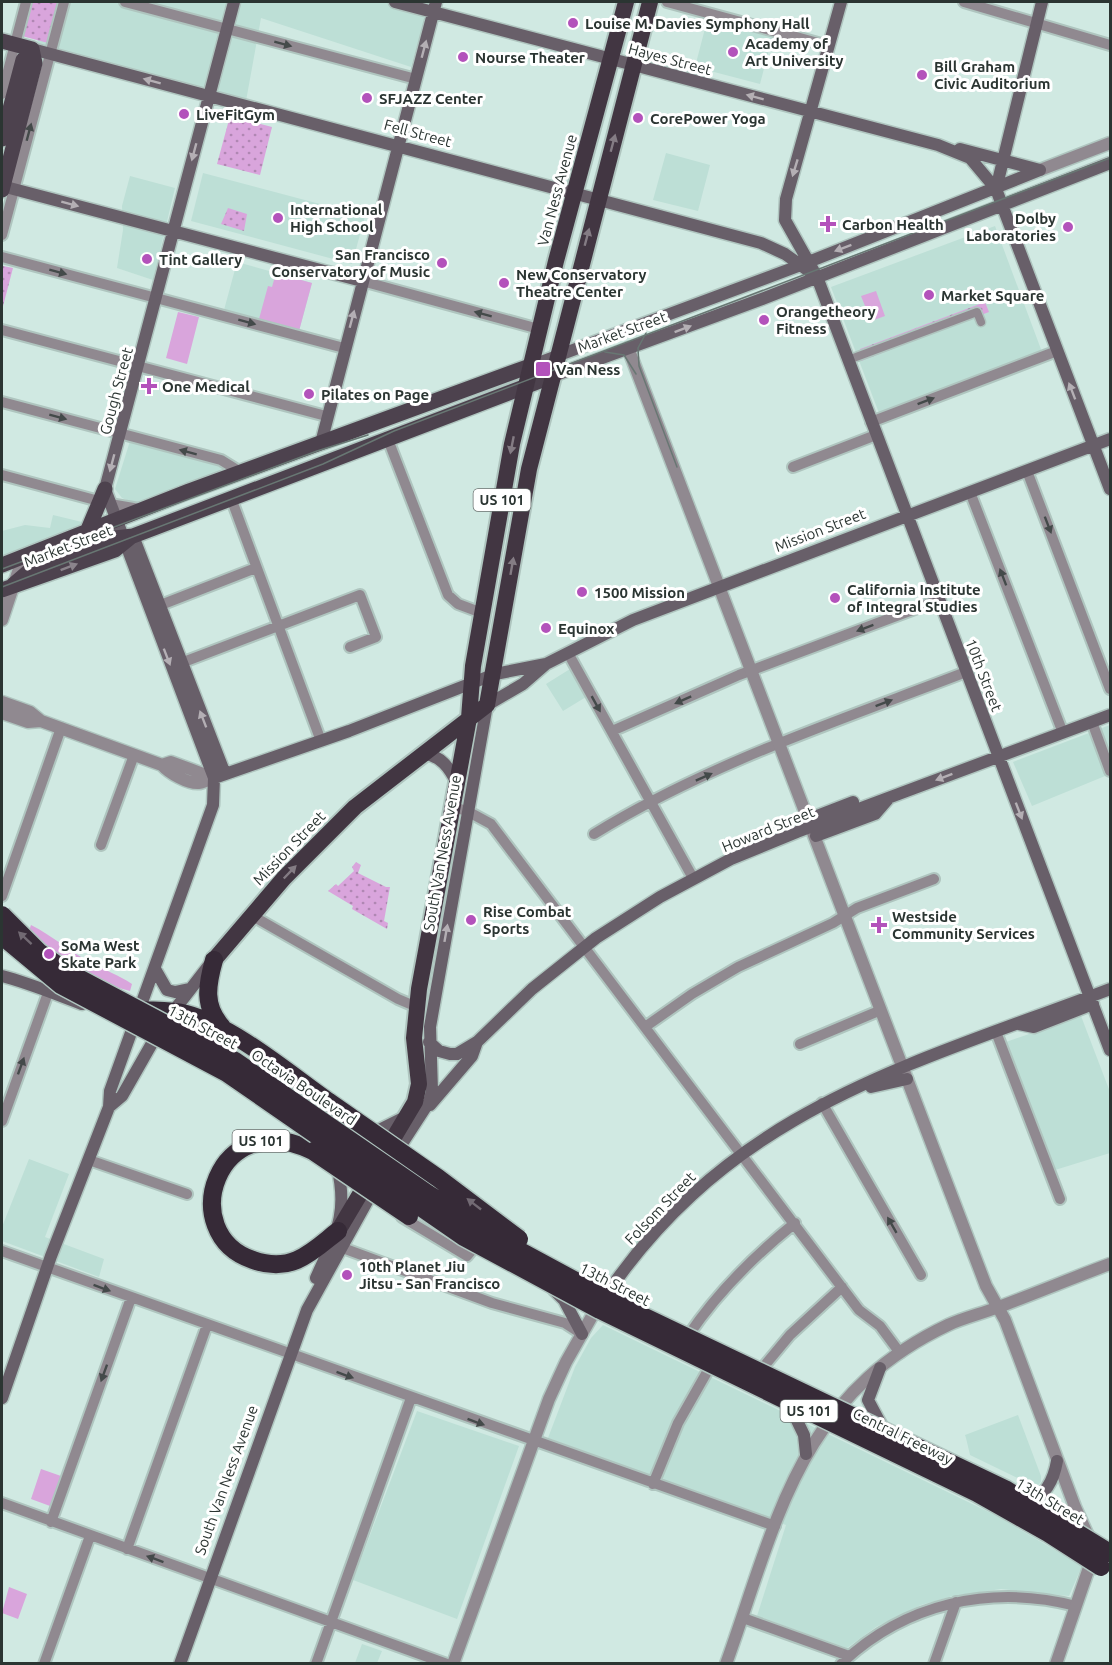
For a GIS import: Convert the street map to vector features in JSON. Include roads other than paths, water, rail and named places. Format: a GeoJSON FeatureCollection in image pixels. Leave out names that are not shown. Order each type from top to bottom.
{"type":"FeatureCollection","features":[{"type":"Feature","properties":{"kind":"highway","name":"Van Ness Avenue"},"geometry":{"type":"LineString","coordinates":[[525,387],[574,193],[626,2]]}},
{"type":"Feature","properties":{"kind":"highway","name":"US 101"},"geometry":{"type":"LineString","coordinates":[[553,376],[650,2]]}},
{"type":"Feature","properties":{"kind":"highway","name":"South Van Ness Avenue"},"geometry":{"type":"LineString","coordinates":[[487,705],[495,674],[529,469],[553,376]]}},
{"type":"Feature","properties":{"kind":"highway","name":"South Van Ness Avenue"},"geometry":{"type":"LineString","coordinates":[[339,1239],[374,1177],[414,1115],[418,1092],[414,1038],[424,1010],[419,989],[460,809],[457,783],[469,718],[482,613],[525,387]]}},
{"type":"Feature","properties":{"kind":"highway","name":"Mission Street"},"geometry":{"type":"LineString","coordinates":[[214,960],[251,915],[351,811],[487,705]]}},
{"type":"Feature","properties":{"kind":"highway","name":"Octavia Boulevard"},"geometry":{"type":"LineString","coordinates":[[2,915],[39,952],[69,973],[235,1061],[450,1208],[596,1293]]}},
{"type":"Feature","properties":{"kind":"highway","name":"Octavia Boulevard"},"geometry":{"type":"LineString","coordinates":[[2,936],[30,962],[61,985],[227,1074],[426,1213],[512,1263]]}},
{"type":"Feature","properties":{"kind":"highway","name":"US 101"},"geometry":{"type":"LineString","coordinates":[[214,960],[208,985],[209,1008],[225,1031],[429,1171],[596,1293]]}},
{"type":"Feature","properties":{"kind":"highway"},"geometry":{"type":"LineString","coordinates":[[137,1018],[169,1017],[204,1020],[225,1031]]}},
{"type":"Feature","properties":{"kind":"highway","name":"US 101"},"geometry":{"type":"LineString","coordinates":[[339,1239],[297,1260],[285,1263],[260,1263],[237,1252],[221,1235],[213,1213],[213,1191],[224,1164],[246,1146],[264,1140],[293,1142],[324,1157],[435,1231],[484,1255],[512,1263]]}},
{"type":"Feature","properties":{"kind":"highway","name":"Central Freeway"},"geometry":{"type":"LineString","coordinates":[[512,1263],[600,1310],[977,1493],[1047,1533],[1110,1574]]}},
{"type":"Feature","properties":{"kind":"highway","name":"Central Freeway"},"geometry":{"type":"LineString","coordinates":[[596,1293],[1005,1489],[1103,1550]]}},
{"type":"Feature","properties":{"kind":"main road","name":"Gough Street"},"geometry":{"type":"LineString","coordinates":[[105,498],[155,298],[234,2]]}},
{"type":"Feature","properties":{"kind":"main road","name":"Hayes Street"},"geometry":{"type":"LineString","coordinates":[[395,2],[435,7],[611,59],[938,145]]}},
{"type":"Feature","properties":{"kind":"main road","name":"10th Street"},"geometry":{"type":"LineString","coordinates":[[842,2],[784,215],[804,263],[817,278],[1110,1050]]}},
{"type":"Feature","properties":{"kind":"main road"},"geometry":{"type":"LineString","coordinates":[[996,189],[1042,2]]}},
{"type":"Feature","properties":{"kind":"main road"},"geometry":{"type":"LineString","coordinates":[[321,443],[326,416],[435,7]]}},
{"type":"Feature","properties":{"kind":"main road","name":"Fell Street"},"geometry":{"type":"LineString","coordinates":[[8,42],[761,243],[804,263]]}},
{"type":"Feature","properties":{"kind":"main road"},"geometry":{"type":"LineString","coordinates":[[2,139],[22,60],[32,49]]}},
{"type":"Feature","properties":{"kind":"main road"},"geometry":{"type":"LineString","coordinates":[[32,49],[35,63],[5,188],[362,281]]}},
{"type":"Feature","properties":{"kind":"main road"},"geometry":{"type":"LineString","coordinates":[[938,145],[1002,158],[1040,170]]}},
{"type":"Feature","properties":{"kind":"main road"},"geometry":{"type":"LineString","coordinates":[[938,145],[970,158],[996,189],[1110,489]]}},
{"type":"Feature","properties":{"kind":"main road","name":"Market Street"},"geometry":{"type":"LineString","coordinates":[[131,537],[387,437],[817,278],[1110,163]]}},
{"type":"Feature","properties":{"kind":"main road","name":"Market Street"},"geometry":{"type":"LineString","coordinates":[[2,565],[142,509],[804,263],[1040,170]]}},
{"type":"Feature","properties":{"kind":"main road","name":"Mission Street"},"geometry":{"type":"LineString","coordinates":[[487,705],[523,684],[546,664],[633,620],[1110,439]]}},
{"type":"Feature","properties":{"kind":"main road","name":"Market Street"},"geometry":{"type":"LineString","coordinates":[[7,587],[50,574],[115,549],[160,518],[307,461],[321,443]]}},
{"type":"Feature","properties":{"kind":"main road","name":"Market Street"},"geometry":{"type":"LineString","coordinates":[[116,521],[143,516],[178,503],[235,475]]}},
{"type":"Feature","properties":{"kind":"main road"},"geometry":{"type":"LineString","coordinates":[[105,498],[116,521],[131,537],[154,607],[219,776]]}},
{"type":"Feature","properties":{"kind":"main road"},"geometry":{"type":"LineString","coordinates":[[87,532],[105,498]]}},
{"type":"Feature","properties":{"kind":"main road"},"geometry":{"type":"LineString","coordinates":[[154,607],[181,663],[219,776]]}},
{"type":"Feature","properties":{"kind":"main road","name":"Mission Street"},"geometry":{"type":"LineString","coordinates":[[2,1398],[47,1268],[109,1107],[110,1091],[213,805],[219,776],[321,741],[495,674],[546,664]]}},
{"type":"Feature","properties":{"kind":"main road","name":"South Van Ness Avenue"},"geometry":{"type":"LineString","coordinates":[[414,1115],[432,1091],[429,1042],[424,1010],[436,990],[460,809],[487,705]]}},
{"type":"Feature","properties":{"kind":"main road","name":"Howard Street"},"geometry":{"type":"LineString","coordinates":[[429,1042],[440,1051],[457,1054],[477,1042],[532,989],[585,947],[631,915],[693,878],[753,849],[1110,716]]}},
{"type":"Feature","properties":{"kind":"main road"},"geometry":{"type":"LineString","coordinates":[[423,753],[435,755],[444,762],[457,783]]}},
{"type":"Feature","properties":{"kind":"main road"},"geometry":{"type":"LineString","coordinates":[[425,956],[433,961],[431,976],[436,990]]}},
{"type":"Feature","properties":{"kind":"main road","name":"Mission Street"},"geometry":{"type":"LineString","coordinates":[[109,1107],[122,1096],[155,1036],[189,989],[214,960]]}},
{"type":"Feature","properties":{"kind":"main road"},"geometry":{"type":"LineString","coordinates":[[155,969],[167,990],[175,992],[189,989]]}},
{"type":"Feature","properties":{"kind":"main road"},"geometry":{"type":"LineString","coordinates":[[2,976],[29,982],[48,993],[137,1018]]}},
{"type":"Feature","properties":{"kind":"main road"},"geometry":{"type":"LineString","coordinates":[[29,982],[42,980],[137,1018]]}},
{"type":"Feature","properties":{"kind":"main road","name":"Folsom Street"},"geometry":{"type":"LineString","coordinates":[[596,1310],[596,1293],[690,1196],[742,1153],[822,1103],[849,1089],[904,1073],[996,1032],[1092,1000],[1110,989]]}},
{"type":"Feature","properties":{"kind":"main road","name":"13th Street"},"geometry":{"type":"LineString","coordinates":[[169,1017],[495,1235],[596,1293],[1025,1502],[1103,1550],[1110,1558]]}},
{"type":"Feature","properties":{"kind":"main road","name":"13th Street"},"geometry":{"type":"LineString","coordinates":[[137,1018],[155,1036],[246,1086],[374,1177],[476,1245],[596,1310],[976,1494],[1110,1574]]}},
{"type":"Feature","properties":{"kind":"main road","name":"Howard Street"},"geometry":{"type":"LineString","coordinates":[[414,1115],[468,1061],[477,1042]]}},
{"type":"Feature","properties":{"kind":"main road"},"geometry":{"type":"LineString","coordinates":[[345,1134],[379,1130],[414,1115]]}},
{"type":"Feature","properties":{"kind":"main road"},"geometry":{"type":"LineString","coordinates":[[323,1141],[335,1160],[339,1177],[339,1239]]}},
{"type":"Feature","properties":{"kind":"main road","name":"South Van Ness Avenue"},"geometry":{"type":"LineString","coordinates":[[180,1664],[307,1310],[310,1292],[339,1239],[368,1197],[374,1177]]}},
{"type":"Feature","properties":{"kind":"main road"},"geometry":{"type":"LineString","coordinates":[[547,1283],[564,1300],[582,1334]]}},
{"type":"Feature","properties":{"kind":"main road"},"geometry":{"type":"LineString","coordinates":[[880,1368],[868,1400],[885,1432]]}},
{"type":"Feature","properties":{"kind":"main road"},"geometry":{"type":"LineString","coordinates":[[788,1401],[804,1435],[806,1454]]}},
{"type":"Feature","properties":{"kind":"main road"},"geometry":{"type":"LineString","coordinates":[[1025,1502],[1036,1498],[1047,1488],[1054,1476],[1057,1461]]}},
{"type":"Feature","properties":{"kind":"main road"},"geometry":{"type":"LineString","coordinates":[[1103,1550],[1110,1540]]}},
{"type":"Feature","properties":{"kind":"street"},"geometry":{"type":"LineString","coordinates":[[2,94],[8,42],[26,2]]}},
{"type":"Feature","properties":{"kind":"street"},"geometry":{"type":"LineString","coordinates":[[2,235],[5,188],[50,54],[64,2]]}},
{"type":"Feature","properties":{"kind":"street"},"geometry":{"type":"LineString","coordinates":[[125,2],[416,79]]}},
{"type":"Feature","properties":{"kind":"street"},"geometry":{"type":"LineString","coordinates":[[668,2],[829,46]]}},
{"type":"Feature","properties":{"kind":"street"},"geometry":{"type":"LineString","coordinates":[[964,2],[1110,45]]}},
{"type":"Feature","properties":{"kind":"street","name":"Market Street"},"geometry":{"type":"LineString","coordinates":[[1040,170],[1110,143]]}},
{"type":"Feature","properties":{"kind":"street"},"geometry":{"type":"LineString","coordinates":[[2,257],[344,348]]}},
{"type":"Feature","properties":{"kind":"street"},"geometry":{"type":"LineString","coordinates":[[362,281],[539,329]]}},
{"type":"Feature","properties":{"kind":"street"},"geometry":{"type":"LineString","coordinates":[[848,360],[977,312],[981,322]]}},
{"type":"Feature","properties":{"kind":"street"},"geometry":{"type":"LineString","coordinates":[[2,330],[326,416]]}},
{"type":"Feature","properties":{"kind":"street"},"geometry":{"type":"LineString","coordinates":[[628,348],[989,1293],[1009,1330],[1084,1530],[1103,1550],[1091,1561],[1056,1664]]}},
{"type":"Feature","properties":{"kind":"street"},"geometry":{"type":"LineString","coordinates":[[871,422],[1057,351]]}},
{"type":"Feature","properties":{"kind":"street"},"geometry":{"type":"LineString","coordinates":[[2,402],[221,460],[235,475]]}},
{"type":"Feature","properties":{"kind":"street"},"geometry":{"type":"LineString","coordinates":[[793,467],[876,435]]}},
{"type":"Feature","properties":{"kind":"street"},"geometry":{"type":"LineString","coordinates":[[387,437],[448,595],[458,604],[482,613]]}},
{"type":"Feature","properties":{"kind":"street"},"geometry":{"type":"LineString","coordinates":[[1027,471],[1110,689]]}},
{"type":"Feature","properties":{"kind":"street"},"geometry":{"type":"LineString","coordinates":[[2,475],[105,498],[142,509]]}},
{"type":"Feature","properties":{"kind":"street"},"geometry":{"type":"LineString","coordinates":[[970,492],[1063,733]]}},
{"type":"Feature","properties":{"kind":"street"},"geometry":{"type":"LineString","coordinates":[[231,498],[321,741]]}},
{"type":"Feature","properties":{"kind":"street"},"geometry":{"type":"LineString","coordinates":[[2,620],[7,587],[23,557]]}},
{"type":"Feature","properties":{"kind":"street"},"geometry":{"type":"LineString","coordinates":[[154,607],[256,568]]}},
{"type":"Feature","properties":{"kind":"street"},"geometry":{"type":"LineString","coordinates":[[181,663],[360,595],[376,637],[350,647]]}},
{"type":"Feature","properties":{"kind":"street"},"geometry":{"type":"LineString","coordinates":[[612,732],[752,671],[939,600]]}},
{"type":"Feature","properties":{"kind":"street"},"geometry":{"type":"LineString","coordinates":[[568,652],[693,878]]}},
{"type":"Feature","properties":{"kind":"street"},"geometry":{"type":"LineString","coordinates":[[594,834],[650,801],[780,743],[966,672]]}},
{"type":"Feature","properties":{"kind":"street"},"geometry":{"type":"LineString","coordinates":[[2,702],[30,712],[41,721],[162,765],[168,772],[198,783],[219,776]]}},
{"type":"Feature","properties":{"kind":"street"},"geometry":{"type":"LineString","coordinates":[[2,713],[28,722],[41,721]]}},
{"type":"Feature","properties":{"kind":"street"},"geometry":{"type":"LineString","coordinates":[[1092,723],[1110,771]]}},
{"type":"Feature","properties":{"kind":"street"},"geometry":{"type":"LineString","coordinates":[[2,896],[61,728]]}},
{"type":"Feature","properties":{"kind":"street"},"geometry":{"type":"LineString","coordinates":[[101,845],[134,755]]}},
{"type":"Feature","properties":{"kind":"street"},"geometry":{"type":"LineString","coordinates":[[460,809],[491,824],[859,1310],[880,1326],[900,1353]]}},
{"type":"Feature","properties":{"kind":"street"},"geometry":{"type":"LineString","coordinates":[[645,1027],[715,980],[857,908],[934,879]]}},
{"type":"Feature","properties":{"kind":"street"},"geometry":{"type":"LineString","coordinates":[[251,915],[424,1010]]}},
{"type":"Feature","properties":{"kind":"street"},"geometry":{"type":"LineString","coordinates":[[2,1121],[48,993]]}},
{"type":"Feature","properties":{"kind":"street"},"geometry":{"type":"LineString","coordinates":[[800,1044],[881,1010]]}},
{"type":"Feature","properties":{"kind":"street"},"geometry":{"type":"LineString","coordinates":[[996,1032],[1060,1199]]}},
{"type":"Feature","properties":{"kind":"street"},"geometry":{"type":"LineString","coordinates":[[822,1103],[921,1275]]}},
{"type":"Feature","properties":{"kind":"street"},"geometry":{"type":"LineString","coordinates":[[89,1160],[188,1194]]}},
{"type":"Feature","properties":{"kind":"street"},"geometry":{"type":"LineString","coordinates":[[368,1197],[467,1256],[476,1245]]}},
{"type":"Feature","properties":{"kind":"street"},"geometry":{"type":"LineString","coordinates":[[688,1336],[706,1310],[738,1274],[795,1223]]}},
{"type":"Feature","properties":{"kind":"street"},"geometry":{"type":"LineString","coordinates":[[339,1239],[492,1303],[566,1323],[582,1334]]}},
{"type":"Feature","properties":{"kind":"street"},"geometry":{"type":"LineString","coordinates":[[2,1251],[775,1526]]}},
{"type":"Feature","properties":{"kind":"street"},"geometry":{"type":"LineString","coordinates":[[726,1664],[789,1487],[806,1454],[838,1409],[880,1368],[900,1353],[949,1324],[1110,1264]]}},
{"type":"Feature","properties":{"kind":"street"},"geometry":{"type":"LineString","coordinates":[[760,1371],[790,1335],[842,1287]]}},
{"type":"Feature","properties":{"kind":"street"},"geometry":{"type":"LineString","coordinates":[[51,1522],[131,1298]]}},
{"type":"Feature","properties":{"kind":"street","name":"Folsom Street"},"geometry":{"type":"LineString","coordinates":[[453,1664],[532,1441],[557,1380],[596,1310]]}},
{"type":"Feature","properties":{"kind":"street"},"geometry":{"type":"LineString","coordinates":[[127,1549],[207,1325]]}},
{"type":"Feature","properties":{"kind":"street"},"geometry":{"type":"LineString","coordinates":[[653,1484],[678,1423],[711,1365]]}},
{"type":"Feature","properties":{"kind":"street"},"geometry":{"type":"LineString","coordinates":[[316,1664],[411,1398]]}},
{"type":"Feature","properties":{"kind":"street"},"geometry":{"type":"LineString","coordinates":[[2,1503],[447,1664]]}},
{"type":"Feature","properties":{"kind":"street"},"geometry":{"type":"LineString","coordinates":[[44,1664],[90,1536]]}},
{"type":"Feature","properties":{"kind":"street"},"geometry":{"type":"LineString","coordinates":[[743,1618],[845,1660],[895,1623],[934,1607],[956,1602],[1019,1596],[1076,1606]]}},
{"type":"Feature","properties":{"kind":"street"},"geometry":{"type":"LineString","coordinates":[[934,1664],[956,1602]]}},
{"type":"Feature","properties":{"kind":"tram line"},"geometry":{"type":"LineString","coordinates":[[2,587],[323,464],[394,431],[1110,158]]}},
{"type":"Feature","properties":{"kind":"tram line"},"geometry":{"type":"LineString","coordinates":[[646,333],[638,348],[639,366],[677,467]]}},
{"type":"Feature","properties":{"kind":"tram line"},"geometry":{"type":"LineString","coordinates":[[605,352],[624,355],[636,374]]}},
{"type":"Feature","properties":{"kind":"tram line"},"geometry":{"type":"LineString","coordinates":[[2,569],[317,451],[368,435]]}},
{"type":"Feature","properties":{"kind":"place","name":"Louise M. Davies Symphony Hall"},"geometry":{"type":"Point","coordinates":[573,23]}},
{"type":"Feature","properties":{"kind":"place","name":"Academy of Art University"},"geometry":{"type":"Point","coordinates":[733,52]}},
{"type":"Feature","properties":{"kind":"place","name":"Nourse Theater"},"geometry":{"type":"Point","coordinates":[463,57]}},
{"type":"Feature","properties":{"kind":"place","name":"Bill Graham Civic Auditorium"},"geometry":{"type":"Point","coordinates":[922,75]}},
{"type":"Feature","properties":{"kind":"place","name":"SFJAZZ Center"},"geometry":{"type":"Point","coordinates":[367,98]}},
{"type":"Feature","properties":{"kind":"place","name":"LiveFitGym"},"geometry":{"type":"Point","coordinates":[184,114]}},
{"type":"Feature","properties":{"kind":"place","name":"CorePower Yoga"},"geometry":{"type":"Point","coordinates":[638,118]}},
{"type":"Feature","properties":{"kind":"place","name":"International High School"},"geometry":{"type":"Point","coordinates":[278,218]}},
{"type":"Feature","properties":{"kind":"place","name":"Carbon Health"},"geometry":{"type":"Point","coordinates":[828,224]}},
{"type":"Feature","properties":{"kind":"place","name":"Dolby Laboratories"},"geometry":{"type":"Point","coordinates":[1068,227]}},
{"type":"Feature","properties":{"kind":"place","name":"Tint Gallery"},"geometry":{"type":"Point","coordinates":[147,259]}},
{"type":"Feature","properties":{"kind":"place","name":"San Francisco Conservatory of Music"},"geometry":{"type":"Point","coordinates":[442,263]}},
{"type":"Feature","properties":{"kind":"place","name":"New Conservatory Theatre Center"},"geometry":{"type":"Point","coordinates":[504,283]}},
{"type":"Feature","properties":{"kind":"place","name":"Market Square"},"geometry":{"type":"Point","coordinates":[929,295]}},
{"type":"Feature","properties":{"kind":"place","name":"Orangetheory Fitness"},"geometry":{"type":"Point","coordinates":[764,320]}},
{"type":"Feature","properties":{"kind":"place","name":"Van Ness"},"geometry":{"type":"Point","coordinates":[543,369]}},
{"type":"Feature","properties":{"kind":"place","name":"One Medical"},"geometry":{"type":"Point","coordinates":[149,386]}},
{"type":"Feature","properties":{"kind":"place","name":"Pilates on Page"},"geometry":{"type":"Point","coordinates":[309,394]}},
{"type":"Feature","properties":{"kind":"place","name":"1500 Mission"},"geometry":{"type":"Point","coordinates":[582,592]}},
{"type":"Feature","properties":{"kind":"place","name":"California Institute of Integral Studies"},"geometry":{"type":"Point","coordinates":[835,598]}},
{"type":"Feature","properties":{"kind":"place","name":"Equinox"},"geometry":{"type":"Point","coordinates":[546,628]}},
{"type":"Feature","properties":{"kind":"place","name":"Rise Combat Sports"},"geometry":{"type":"Point","coordinates":[471,920]}},
{"type":"Feature","properties":{"kind":"place","name":"Westside Community Services"},"geometry":{"type":"Point","coordinates":[879,925]}},
{"type":"Feature","properties":{"kind":"place","name":"SoMa West Skate Park"},"geometry":{"type":"Point","coordinates":[49,954]}},
{"type":"Feature","properties":{"kind":"place","name":"10th Planet Jiu Jitsu - San Francisco"},"geometry":{"type":"Point","coordinates":[347,1275]}}]}
